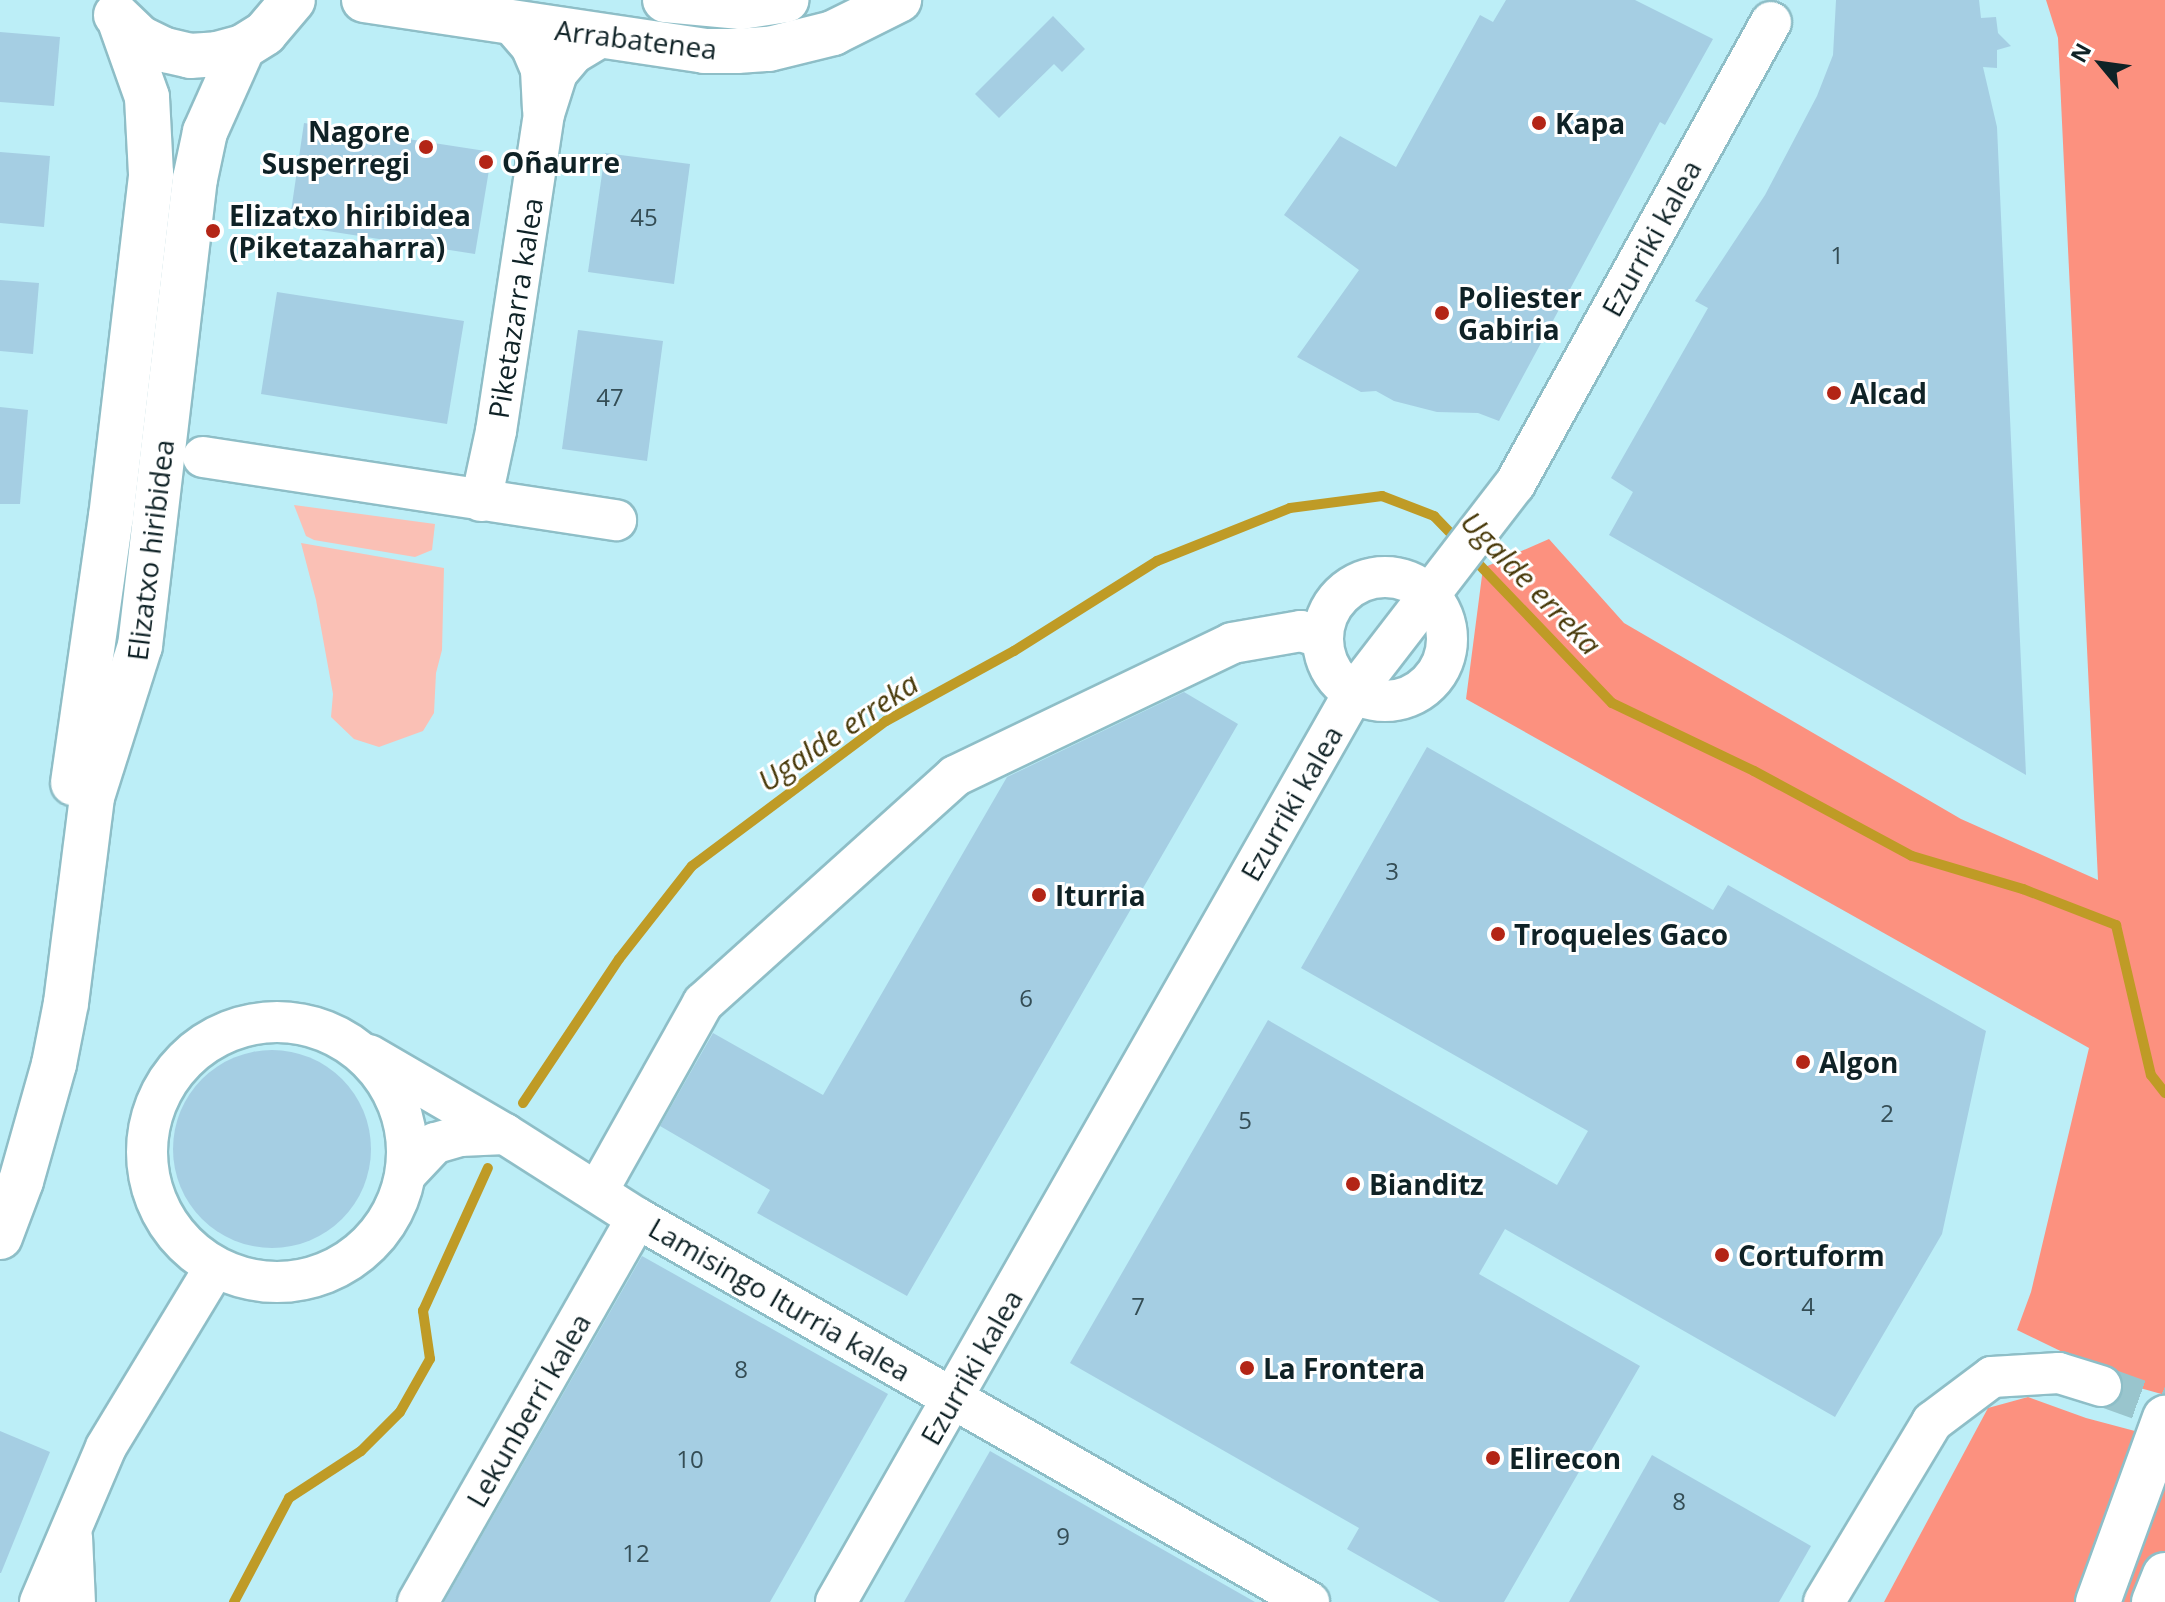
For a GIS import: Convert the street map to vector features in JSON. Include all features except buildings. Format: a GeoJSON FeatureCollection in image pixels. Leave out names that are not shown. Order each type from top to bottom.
{"type":"FeatureCollection","features":[{"type":"Feature","properties":{"kind":"main road"},"geometry":{"type":"LineString","coordinates":[[113,10],[152,44],[190,56],[217,54],[243,47],[265,33],[288,7],[335,0]]}},
{"type":"Feature","properties":{"kind":"main road","name":"Arrabatenea"},"geometry":{"type":"LineString","coordinates":[[364,0],[704,51],[769,49],[833,33],[899,0]]}},
{"type":"Feature","properties":{"kind":"main road","name":"Arrabatenea"},"geometry":{"type":"LineString","coordinates":[[665,0],[741,7],[786,0]]}},
{"type":"Feature","properties":{"kind":"main road","name":"Elizatxo hiribidea"},"geometry":{"type":"LineString","coordinates":[[0,1185],[37,1060],[48,1000],[75,765],[113,499],[151,174],[147,97],[113,10]]}},
{"type":"Feature","properties":{"kind":"main road","name":"Elizatxo hiribidea"},"geometry":{"type":"LineString","coordinates":[[0,1237],[25,1167],[54,1064],[66,1003],[92,797],[140,646],[195,179],[205,132],[243,47]]}},
{"type":"Feature","properties":{"kind":"main road"},"geometry":{"type":"LineString","coordinates":[[2098,1602],[2165,1418]]}},
{"type":"Feature","properties":{"kind":"main road"},"geometry":{"type":"LineString","coordinates":[[2154,1602],[2165,1575]]}},
{"type":"Feature","properties":{"kind":"street","name":"Piketazarra kalea"},"geometry":{"type":"LineString","coordinates":[[510,22],[531,46],[541,70],[544,114]]}},
{"type":"Feature","properties":{"kind":"street","name":"Ezurriki kalea"},"geometry":{"type":"LineString","coordinates":[[836,1602],[1353,694],[1515,484],[1771,22]]}},
{"type":"Feature","properties":{"kind":"street","name":"Piketazarra kalea"},"geometry":{"type":"LineString","coordinates":[[481,501],[496,431],[544,114],[557,73],[574,53],[602,36]]}},
{"type":"Feature","properties":{"kind":"street"},"geometry":{"type":"LineString","coordinates":[[203,457],[616,520]]}},
{"type":"Feature","properties":{"kind":"street"},"geometry":{"type":"LineString","coordinates":[[1399,578],[1430,596],[1440,608],[1448,632],[1444,662],[1435,677],[1421,691],[1396,702],[1372,701],[1353,694],[1330,670],[1322,638],[1326,617],[1343,592],[1363,580],[1399,578]]}},
{"type":"Feature","properties":{"kind":"street"},"geometry":{"type":"LineString","coordinates":[[597,1192],[703,1003],[955,776],[1232,643],[1301,631],[1322,638]]}},
{"type":"Feature","properties":{"kind":"street"},"geometry":{"type":"LineString","coordinates":[[290,1021],[348,1041],[369,1055],[405,1121],[406,1174],[395,1211],[375,1240],[338,1269],[295,1283],[228,1275],[189,1251],[154,1201],[145,1156],[156,1100],[182,1062],[203,1044],[244,1024],[290,1021]]}},
{"type":"Feature","properties":{"kind":"street","name":"Lamisingo Iturria kalea"},"geometry":{"type":"LineString","coordinates":[[369,1055],[505,1134],[637,1218],[1309,1602]]}},
{"type":"Feature","properties":{"kind":"street"},"geometry":{"type":"LineString","coordinates":[[406,1174],[435,1143],[460,1136],[505,1134]]}},
{"type":"Feature","properties":{"kind":"street","name":"Lekunberri kalea"},"geometry":{"type":"LineString","coordinates":[[418,1602],[637,1218]]}},
{"type":"Feature","properties":{"kind":"street"},"geometry":{"type":"LineString","coordinates":[[40,1602],[106,1447],[215,1267]]}},
{"type":"Feature","properties":{"kind":"street"},"geometry":{"type":"LineString","coordinates":[[1824,1602],[1932,1422],[1992,1377],[2059,1373],[2101,1386]]}},
{"type":"Feature","properties":{"kind":"street"},"geometry":{"type":"LineString","coordinates":[[72,1529],[75,1602]]}},
{"type":"Feature","properties":{"kind":"shaded area"},"geometry":{"type":"Polygon","coordinates":[[[2046,0],[2165,0],[2165,1395],[2133,1386],[2017,1330],[2031,1292],[2089,1048],[1466,699],[1483,568],[1549,539],[1624,623],[1961,819],[2098,880],[2058,38],[2046,0]]]}},
{"type":"Feature","properties":{"kind":"shaded area"},"geometry":{"type":"Polygon","coordinates":[[[294,505],[435,524],[432,550],[415,557],[314,540],[306,536],[294,505]]]}},
{"type":"Feature","properties":{"kind":"shaded area"},"geometry":{"type":"Polygon","coordinates":[[[301,543],[444,568],[442,650],[436,673],[434,713],[423,731],[379,747],[354,739],[331,717],[333,694],[316,600],[301,543]]]}},
{"type":"Feature","properties":{"kind":"shaded area"},"geometry":{"type":"Polygon","coordinates":[[[2028,1397],[2086,1418],[2165,1439],[2165,1602],[1884,1602],[1988,1408],[2028,1397]]]}},
{"type":"Feature","properties":{"kind":"waterway","name":"Ugalde erreka"},"geometry":{"type":"LineString","coordinates":[[523,1103],[619,959],[692,866],[886,721],[1014,651],[1157,561],[1290,508],[1382,496],[1434,516],[1460,543]]}},
{"type":"Feature","properties":{"kind":"waterway","name":"Ugalde erreka"},"geometry":{"type":"LineString","coordinates":[[1470,555],[1612,703],[1754,771],[1912,856],[2023,889],[2116,925],[2151,1075],[2165,1093]]}},
{"type":"Feature","properties":{"kind":"waterway","name":"Ugalde erreka"},"geometry":{"type":"LineString","coordinates":[[234,1602],[289,1498],[361,1451],[400,1412],[430,1359],[423,1311],[488,1168]]}},
{"type":"Feature","properties":{"kind":"tunnel"},"geometry":{"type":"LineString","coordinates":[[2101,1386],[2165,1409]]}},
{"type":"Feature","properties":{"kind":"place","name":"Kapa"},"geometry":{"type":"Point","coordinates":[1539,123]}},
{"type":"Feature","properties":{"kind":"place","name":"Nagore Susperregi"},"geometry":{"type":"Point","coordinates":[426,147]}},
{"type":"Feature","properties":{"kind":"place","name":"Oñaurre"},"geometry":{"type":"Point","coordinates":[486,162]}},
{"type":"Feature","properties":{"kind":"place","name":"Elizatxo hiribidea (Piketazaharra)"},"geometry":{"type":"Point","coordinates":[213,231]}},
{"type":"Feature","properties":{"kind":"place","name":"Poliester Gabiria"},"geometry":{"type":"Point","coordinates":[1442,313]}},
{"type":"Feature","properties":{"kind":"place","name":"Alcad"},"geometry":{"type":"Point","coordinates":[1834,393]}},
{"type":"Feature","properties":{"kind":"place","name":"Iturria"},"geometry":{"type":"Point","coordinates":[1039,895]}},
{"type":"Feature","properties":{"kind":"place","name":"Troqueles Gaco"},"geometry":{"type":"Point","coordinates":[1498,934]}},
{"type":"Feature","properties":{"kind":"place","name":"Algon"},"geometry":{"type":"Point","coordinates":[1803,1062]}},
{"type":"Feature","properties":{"kind":"place","name":"Bianditz"},"geometry":{"type":"Point","coordinates":[1353,1184]}},
{"type":"Feature","properties":{"kind":"place","name":"Cortuform"},"geometry":{"type":"Point","coordinates":[1722,1255]}},
{"type":"Feature","properties":{"kind":"place","name":"La Frontera"},"geometry":{"type":"Point","coordinates":[1247,1368]}},
{"type":"Feature","properties":{"kind":"place","name":"Elirecon"},"geometry":{"type":"Point","coordinates":[1493,1458]}}]}
